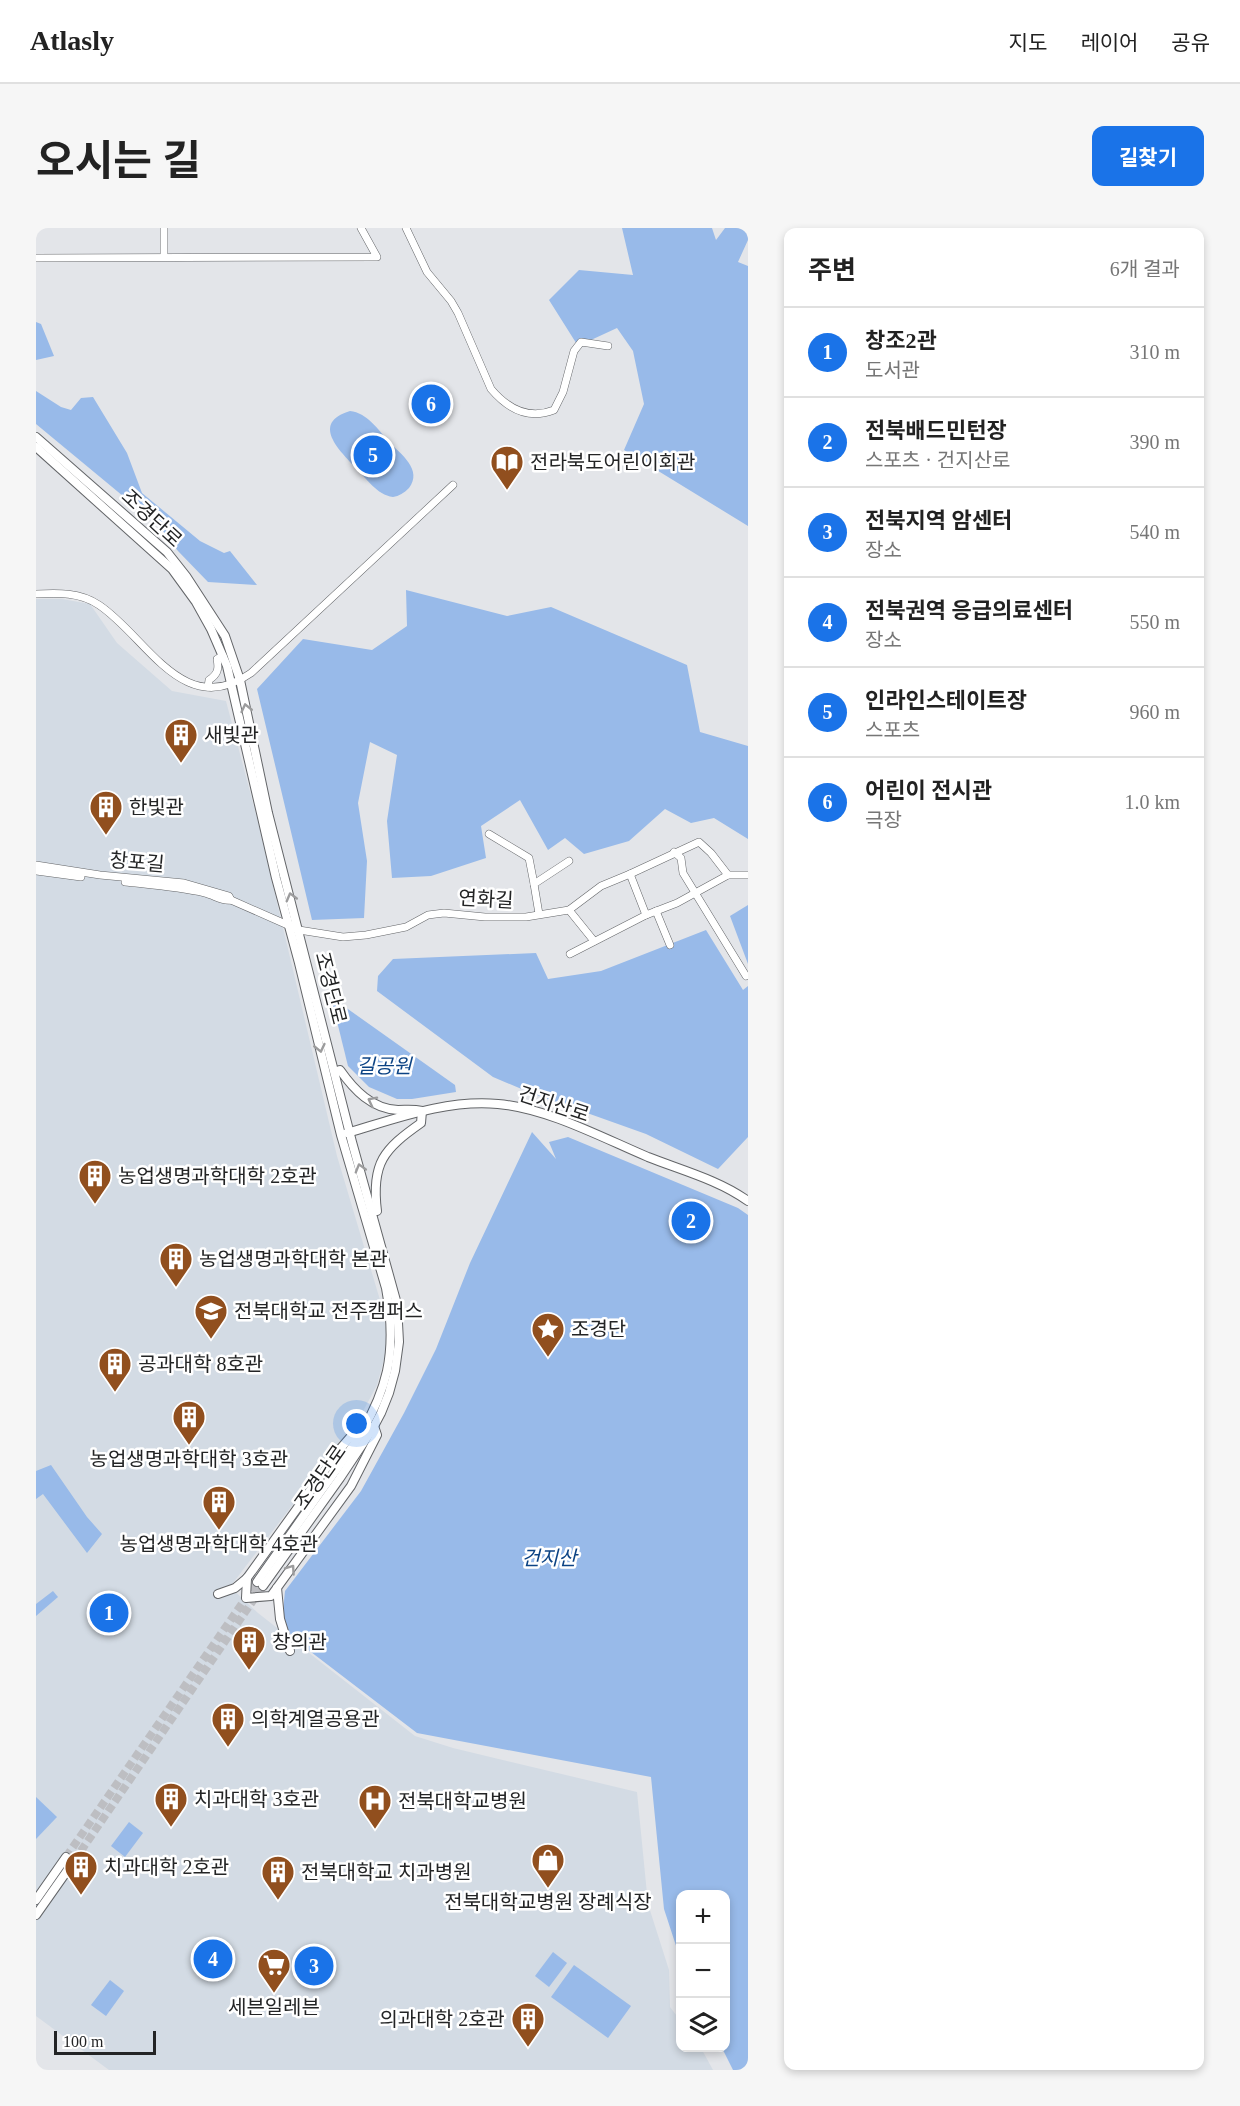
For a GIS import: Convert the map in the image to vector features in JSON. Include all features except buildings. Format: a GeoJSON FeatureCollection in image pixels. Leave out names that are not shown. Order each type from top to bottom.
{"type":"FeatureCollection","features":[{"type":"Feature","properties":{"kind":"street"},"geometry":{"type":"LineString","coordinates":[[164,228],[164,256]]}},
{"type":"Feature","properties":{"kind":"street"},"geometry":{"type":"LineString","coordinates":[[36,258],[377,256],[361,228]]}},
{"type":"Feature","properties":{"kind":"street"},"geometry":{"type":"LineString","coordinates":[[406,228],[427,272],[458,313],[491,389],[512,407],[529,415],[542,415],[554,410],[563,392],[574,351],[581,342],[608,346]]}},
{"type":"Feature","properties":{"kind":"street","name":"조경단로"},"geometry":{"type":"LineString","coordinates":[[36,437],[167,552],[186,576],[225,636],[240,680],[294,928],[390,1308],[391,1345],[388,1370],[371,1423]]}},
{"type":"Feature","properties":{"kind":"street","name":"조경단로"},"geometry":{"type":"LineString","coordinates":[[36,447],[172,569],[196,602],[227,666],[276,878],[294,928],[335,1072],[346,1134],[378,1229],[397,1304],[399,1342],[389,1393],[371,1423],[260,1584]]}},
{"type":"Feature","properties":{"kind":"street"},"geometry":{"type":"LineString","coordinates":[[36,594],[80,596],[99,605],[167,669],[187,683],[208,687],[230,685],[251,673],[453,485]]}},
{"type":"Feature","properties":{"kind":"street"},"geometry":{"type":"LineString","coordinates":[[208,687],[209,680],[216,675],[219,667],[218,659],[222,656]]}},
{"type":"Feature","properties":{"kind":"street"},"geometry":{"type":"LineString","coordinates":[[489,834],[529,858],[539,914]]}},
{"type":"Feature","properties":{"kind":"street","name":"연화길"},"geometry":{"type":"LineString","coordinates":[[294,928],[343,936],[388,932],[406,927],[428,915],[444,913],[485,917],[526,917],[569,910],[602,886],[699,842],[728,875]]}},
{"type":"Feature","properties":{"kind":"street"},"geometry":{"type":"LineString","coordinates":[[674,852],[681,858],[682,873],[746,976]]}},
{"type":"Feature","properties":{"kind":"street"},"geometry":{"type":"LineString","coordinates":[[534,884],[569,861]]}},
{"type":"Feature","properties":{"kind":"street","name":"창포길"},"geometry":{"type":"LineString","coordinates":[[36,865],[100,875],[184,883],[229,896],[231,900],[294,928]]}},
{"type":"Feature","properties":{"kind":"street","name":"창포길"},"geometry":{"type":"LineString","coordinates":[[36,871],[181,888],[208,893],[226,901],[231,900]]}},
{"type":"Feature","properties":{"kind":"street"},"geometry":{"type":"LineString","coordinates":[[630,874],[646,915]]}},
{"type":"Feature","properties":{"kind":"street"},"geometry":{"type":"LineString","coordinates":[[570,954],[646,915],[677,903],[695,891],[728,875],[748,874]]}},
{"type":"Feature","properties":{"kind":"street"},"geometry":{"type":"LineString","coordinates":[[569,910],[594,941]]}},
{"type":"Feature","properties":{"kind":"street"},"geometry":{"type":"LineString","coordinates":[[656,911],[670,945]]}},
{"type":"Feature","properties":{"kind":"street"},"geometry":{"type":"LineString","coordinates":[[335,1072],[340,1070],[360,1095],[381,1106],[397,1110],[412,1108],[422,1111],[421,1123],[392,1146],[385,1154],[380,1166],[374,1189],[378,1229]]}},
{"type":"Feature","properties":{"kind":"street","name":"건지산로"},"geometry":{"type":"LineString","coordinates":[[346,1134],[422,1111],[482,1103],[498,1104],[527,1109],[584,1130],[746,1198]]}},
{"type":"Feature","properties":{"kind":"street"},"geometry":{"type":"LineString","coordinates":[[219,1594],[235,1588],[247,1578],[340,1449],[364,1420],[371,1423],[377,1435],[351,1486],[271,1596],[246,1598],[247,1578]]}},
{"type":"Feature","properties":{"kind":"street"},"geometry":{"type":"LineString","coordinates":[[277,1588],[280,1619],[290,1651]]}},
{"type":"Feature","properties":{"kind":"street"},"geometry":{"type":"LineString","coordinates":[[36,1900],[70,1859],[36,1915]]}},
{"type":"Feature","properties":{"kind":"shaded area","name":"전북대학교 전주캠퍼스"},"geometry":{"type":"Polygon","coordinates":[[[36,599],[62,599],[90,604],[117,643],[172,691],[226,701],[258,822],[337,1156],[380,1300],[386,1329],[386,1352],[377,1385],[361,1415],[230,1587],[258,1613],[415,1736],[453,1748],[637,1792],[648,1904],[669,1970],[670,2007],[676,2015],[676,2052],[703,2052],[713,2070],[109,2070],[36,2016],[36,599]]]}},
{"type":"Feature","properties":{"kind":"green space"},"geometry":{"type":"Polygon","coordinates":[[[622,228],[712,228],[716,240],[725,228],[748,228],[748,240],[738,262],[748,266],[748,526],[624,450],[644,404],[633,351],[617,328],[578,346],[549,300],[579,270],[633,275],[622,228]]]}},
{"type":"Feature","properties":{"kind":"green space"},"geometry":{"type":"Polygon","coordinates":[[[36,322],[41,324],[54,356],[36,360],[36,322]]]}},
{"type":"Feature","properties":{"kind":"green space"},"geometry":{"type":"Polygon","coordinates":[[[36,391],[61,407],[71,410],[81,398],[93,397],[127,453],[142,493],[200,541],[224,553],[230,551],[257,585],[208,582],[178,551],[158,525],[36,424],[36,391]]]}},
{"type":"Feature","properties":{"kind":"green space"},"geometry":{"type":"Polygon","coordinates":[[[350,411],[372,422],[409,463],[413,481],[403,493],[393,497],[377,490],[337,446],[330,430],[332,423],[338,416],[350,411]]]}},
{"type":"Feature","properties":{"kind":"green space"},"geometry":{"type":"Polygon","coordinates":[[[406,590],[507,616],[551,607],[687,665],[700,732],[748,746],[748,839],[714,818],[691,823],[665,809],[629,841],[584,854],[565,838],[548,850],[520,800],[481,826],[486,858],[431,876],[392,878],[387,821],[397,755],[370,742],[358,803],[367,861],[364,918],[312,920],[257,689],[303,639],[372,650],[407,626],[406,590]]]}},
{"type":"Feature","properties":{"kind":"green space"},"geometry":{"type":"Polygon","coordinates":[[[748,905],[748,964],[730,916],[748,905]]]}},
{"type":"Feature","properties":{"kind":"green space"},"geometry":{"type":"Polygon","coordinates":[[[706,930],[743,990],[748,986],[748,1137],[718,1169],[646,1134],[493,1077],[377,991],[378,976],[393,959],[536,953],[548,979],[601,971],[706,930]]]}},
{"type":"Feature","properties":{"kind":"green space","name":"길공원"},"geometry":{"type":"Polygon","coordinates":[[[331,997],[455,1085],[456,1092],[397,1099],[369,1087],[348,1066],[331,997]]]}},
{"type":"Feature","properties":{"kind":"green space","name":"건지산"},"geometry":{"type":"Polygon","coordinates":[[[532,1132],[556,1159],[549,1142],[568,1137],[738,1208],[748,1215],[748,2070],[733,2070],[724,2052],[730,2052],[730,1890],[676,1890],[676,1946],[664,1909],[651,1777],[417,1733],[294,1639],[285,1622],[285,1591],[361,1491],[436,1349],[470,1263],[532,1132]]]}},
{"type":"Feature","properties":{"kind":"green space"},"geometry":{"type":"Polygon","coordinates":[[[51,1465],[87,1517],[102,1534],[87,1553],[43,1494],[36,1499],[36,1471],[51,1465]]]}},
{"type":"Feature","properties":{"kind":"green space"},"geometry":{"type":"Polygon","coordinates":[[[53,1591],[58,1597],[36,1616],[36,1604],[53,1591]]]}},
{"type":"Feature","properties":{"kind":"green space"},"geometry":{"type":"Polygon","coordinates":[[[36,1797],[57,1817],[36,1839],[36,1797]]]}},
{"type":"Feature","properties":{"kind":"green space"},"geometry":{"type":"Polygon","coordinates":[[[129,1822],[143,1833],[125,1857],[111,1846],[129,1822]]]}},
{"type":"Feature","properties":{"kind":"green space"},"geometry":{"type":"Polygon","coordinates":[[[553,1952],[567,1963],[549,1987],[535,1976],[553,1952]]]}},
{"type":"Feature","properties":{"kind":"green space"},"geometry":{"type":"Polygon","coordinates":[[[574,1965],[631,2006],[608,2038],[551,1997],[574,1965]]]}},
{"type":"Feature","properties":{"kind":"green space"},"geometry":{"type":"Polygon","coordinates":[[[110,1980],[124,1991],[106,2016],[91,2005],[110,1980]]]}},
{"type":"Feature","properties":{"kind":"tunnel"},"geometry":{"type":"LineString","coordinates":[[66,1857],[257,1582]]}},
{"type":"Feature","properties":{"kind":"tunnel"},"geometry":{"type":"LineString","coordinates":[[74,1861],[263,1586]]}},
{"type":"Feature","properties":{"kind":"place","name":"어린이 전시관"},"geometry":{"type":"Point","coordinates":[431,404]}},
{"type":"Feature","properties":{"kind":"place","name":"인라인스테이트장"},"geometry":{"type":"Point","coordinates":[373,455]}},
{"type":"Feature","properties":{"kind":"place","name":"전라북도어린이회관"},"geometry":{"type":"Point","coordinates":[507,491]}},
{"type":"Feature","properties":{"kind":"place","name":"새빛관"},"geometry":{"type":"Point","coordinates":[181,764]}},
{"type":"Feature","properties":{"kind":"place","name":"한빛관"},"geometry":{"type":"Point","coordinates":[106,836]}},
{"type":"Feature","properties":{"kind":"place","name":"농업생명과학대학 2호관"},"geometry":{"type":"Point","coordinates":[95,1205]}},
{"type":"Feature","properties":{"kind":"place","name":"전북배드민턴장"},"geometry":{"type":"Point","coordinates":[691,1221]}},
{"type":"Feature","properties":{"kind":"place","name":"농업생명과학대학 본관"},"geometry":{"type":"Point","coordinates":[176,1288]}},
{"type":"Feature","properties":{"kind":"place","name":"전북대학교 전주캠퍼스"},"geometry":{"type":"Point","coordinates":[211,1340]}},
{"type":"Feature","properties":{"kind":"place","name":"조경단"},"geometry":{"type":"Point","coordinates":[548,1358]}},
{"type":"Feature","properties":{"kind":"place","name":"공과대학 8호관"},"geometry":{"type":"Point","coordinates":[115,1393]}},
{"type":"Feature","properties":{"kind":"place","name":"농업생명과학대학 3호관"},"geometry":{"type":"Point","coordinates":[189,1446]}},
{"type":"Feature","properties":{"kind":"place","name":"농업생명과학대학 4호관"},"geometry":{"type":"Point","coordinates":[219,1531]}},
{"type":"Feature","properties":{"kind":"place","name":"창조2관"},"geometry":{"type":"Point","coordinates":[109,1613]}},
{"type":"Feature","properties":{"kind":"place","name":"창의관"},"geometry":{"type":"Point","coordinates":[249,1671]}},
{"type":"Feature","properties":{"kind":"place","name":"의학계열공용관"},"geometry":{"type":"Point","coordinates":[228,1748]}},
{"type":"Feature","properties":{"kind":"place","name":"치과대학 3호관"},"geometry":{"type":"Point","coordinates":[171,1828]}},
{"type":"Feature","properties":{"kind":"place","name":"전북대학교병원"},"geometry":{"type":"Point","coordinates":[375,1830]}},
{"type":"Feature","properties":{"kind":"place","name":"전북대학교병원 장례식장"},"geometry":{"type":"Point","coordinates":[548,1889]}},
{"type":"Feature","properties":{"kind":"place","name":"치과대학 2호관"},"geometry":{"type":"Point","coordinates":[81,1896]}},
{"type":"Feature","properties":{"kind":"place","name":"전북대학교 치과병원"},"geometry":{"type":"Point","coordinates":[278,1901]}},
{"type":"Feature","properties":{"kind":"place","name":"전북권역 응급의료센터"},"geometry":{"type":"Point","coordinates":[213,1959]}},
{"type":"Feature","properties":{"kind":"place","name":"전북지역 암센터"},"geometry":{"type":"Point","coordinates":[314,1966]}},
{"type":"Feature","properties":{"kind":"place","name":"세븐일레븐"},"geometry":{"type":"Point","coordinates":[274,1994]}},
{"type":"Feature","properties":{"kind":"place","name":"의과대학 2호관"},"geometry":{"type":"Point","coordinates":[528,2048]}}]}
